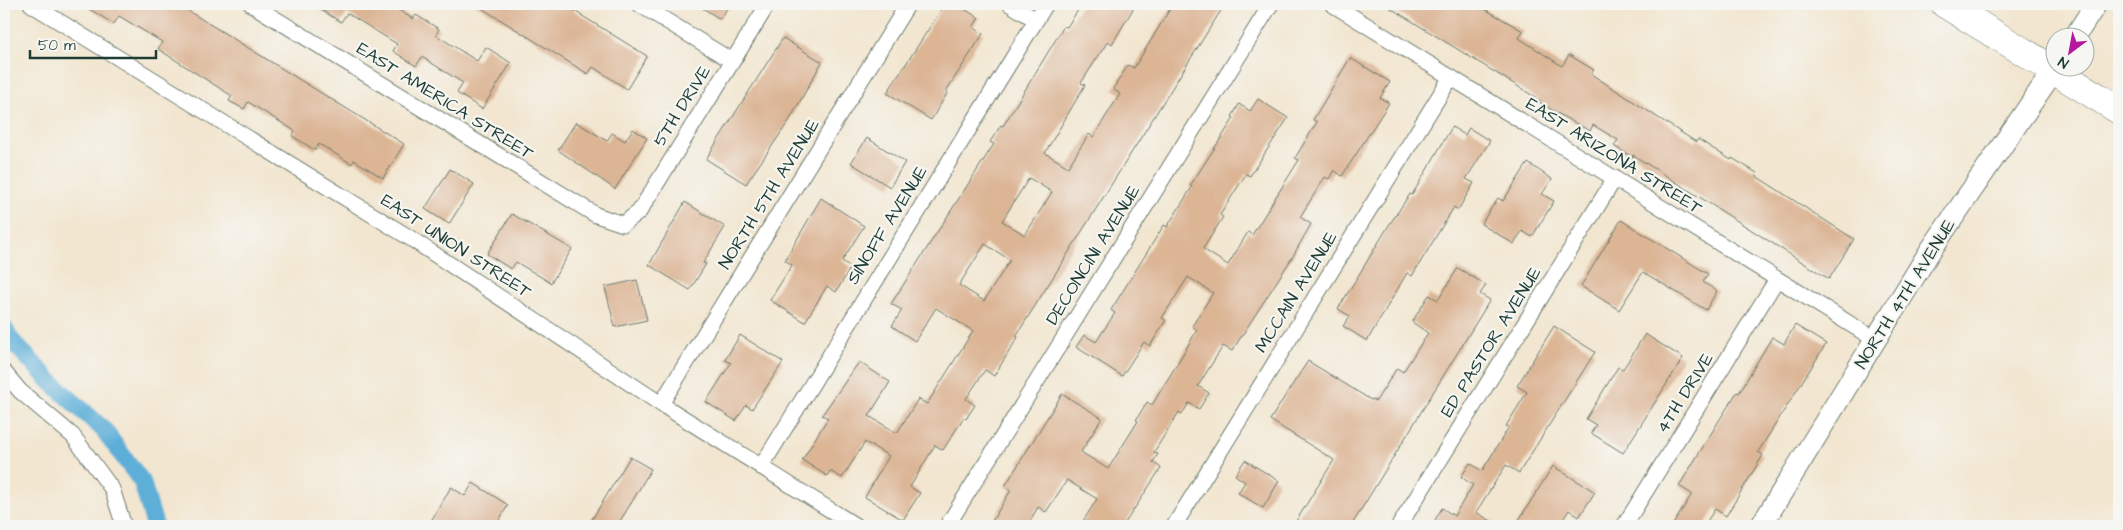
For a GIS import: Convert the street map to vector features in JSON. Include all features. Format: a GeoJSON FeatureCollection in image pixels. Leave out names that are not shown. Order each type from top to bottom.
{"type":"FeatureCollection","features":[{"type":"Feature","properties":{"kind":"highway"},"geometry":{"type":"LineString","coordinates":[[1946,4],[2046,64]]}},
{"type":"Feature","properties":{"kind":"highway"},"geometry":{"type":"LineString","coordinates":[[2068,78],[2119,110]]}},
{"type":"Feature","properties":{"kind":"street","name":"EAST UNION STREET"},"geometry":{"type":"LineString","coordinates":[[31,4],[410,238],[661,404],[856,526]]}},
{"type":"Feature","properties":{"kind":"street","name":"EAST AMERICA STREET"},"geometry":{"type":"LineString","coordinates":[[251,4],[596,216],[623,224]]}},
{"type":"Feature","properties":{"kind":"street"},"geometry":{"type":"LineString","coordinates":[[639,4],[732,61]]}},
{"type":"Feature","properties":{"kind":"street","name":"5TH DRIVE"},"geometry":{"type":"LineString","coordinates":[[623,224],[639,212],[768,4]]}},
{"type":"Feature","properties":{"kind":"street","name":"NORTH 5TH AVENUE"},"geometry":{"type":"LineString","coordinates":[[661,404],[908,4]]}},
{"type":"Feature","properties":{"kind":"street"},"geometry":{"type":"LineString","coordinates":[[1010,4],[1036,20]]}},
{"type":"Feature","properties":{"kind":"street","name":"SINOFF AVENUE"},"geometry":{"type":"LineString","coordinates":[[761,467],[1046,4]]}},
{"type":"Feature","properties":{"kind":"street","name":"DECONCINI AVENUE"},"geometry":{"type":"LineString","coordinates":[[947,526],[1271,4]]}},
{"type":"Feature","properties":{"kind":"street","name":"EAST ARIZONA STREET"},"geometry":{"type":"LineString","coordinates":[[1332,4],[1876,340]]}},
{"type":"Feature","properties":{"kind":"street"},"geometry":{"type":"LineString","coordinates":[[2080,28],[2096,4]]}},
{"type":"Feature","properties":{"kind":"street","name":"MCCAIN AVENUE"},"geometry":{"type":"LineString","coordinates":[[1174,526],[1451,77]]}},
{"type":"Feature","properties":{"kind":"street","name":"NORTH 4TH AVENUE"},"geometry":{"type":"LineString","coordinates":[[1761,526],[1930,251],[2048,78]]}},
{"type":"Feature","properties":{"kind":"street","name":"ED PASTOR AVENUE"},"geometry":{"type":"LineString","coordinates":[[1399,526],[1615,178]]}},
{"type":"Feature","properties":{"kind":"street","name":"4TH DRIVE"},"geometry":{"type":"LineString","coordinates":[[1624,526],[1777,278]]}},
{"type":"Feature","properties":{"kind":"street"},"geometry":{"type":"LineString","coordinates":[[4,372],[20,391],[72,436],[112,489],[124,526]]}},
{"type":"Feature","properties":{"kind":"building"},"geometry":{"type":"Polygon","coordinates":[[[81,4],[177,4],[404,144],[383,178],[354,160],[352,164],[319,144],[315,150],[292,136],[295,131],[248,102],[244,109],[229,101],[232,96],[158,49],[162,42],[119,16],[114,24],[81,4]]]}},
{"type":"Feature","properties":{"kind":"building"},"geometry":{"type":"Polygon","coordinates":[[[311,4],[389,4],[413,19],[416,15],[439,29],[436,35],[477,61],[486,47],[511,63],[482,109],[457,93],[463,83],[422,57],[416,66],[393,51],[397,44],[347,13],[341,22],[311,4]]]}},
{"type":"Feature","properties":{"kind":"building"},"geometry":{"type":"Polygon","coordinates":[[[475,4],[563,4],[647,56],[627,89],[593,67],[588,74],[475,4]]]}},
{"type":"Feature","properties":{"kind":"building"},"geometry":{"type":"Polygon","coordinates":[[[696,4],[730,4],[720,19],[696,4]]]}},
{"type":"Feature","properties":{"kind":"building"},"geometry":{"type":"Polygon","coordinates":[[[945,4],[956,4],[979,18],[973,27],[983,34],[946,91],[948,92],[931,120],[887,93],[945,4]]]}},
{"type":"Feature","properties":{"kind":"building"},"geometry":{"type":"Polygon","coordinates":[[[1082,4],[1136,4],[1112,44],[1108,41],[1081,83],[1085,85],[1045,153],[1068,167],[1089,134],[1093,137],[1120,94],[1113,89],[1128,65],[1134,68],[1173,4],[1225,4],[1016,336],[1018,337],[994,376],[985,370],[966,399],[975,405],[966,419],[964,417],[943,450],[935,445],[910,487],[920,493],[903,520],[865,497],[889,456],[865,442],[842,478],[830,471],[827,476],[802,460],[828,418],[822,415],[859,362],[890,382],[869,416],[897,433],[918,399],[927,404],[973,331],[936,308],[915,341],[892,326],[902,310],[891,304],[994,144],[990,142],[1001,125],[1003,126],[1064,26],[1067,27],[1082,4]],[[1029,178],[1002,221],[1025,235],[1052,192],[1029,178]],[[985,244],[959,285],[984,301],[1010,260],[985,244]]]}},
{"type":"Feature","properties":{"kind":"building"},"geometry":{"type":"Polygon","coordinates":[[[1384,4],[1476,4],[1523,31],[1519,38],[1562,66],[1569,55],[1594,70],[1591,74],[1657,117],[1696,142],[1698,139],[1731,160],[1732,158],[1757,173],[1756,176],[1854,239],[1829,279],[1633,155],[1632,157],[1614,146],[1618,140],[1593,125],[1590,131],[1564,117],[1539,102],[1540,100],[1384,4]]]}},
{"type":"Feature","properties":{"kind":"building"},"geometry":{"type":"Polygon","coordinates":[[[783,38],[822,62],[789,121],[746,184],[706,159],[783,38]]]}},
{"type":"Feature","properties":{"kind":"building"},"geometry":{"type":"Polygon","coordinates":[[[1350,58],[1390,82],[1380,98],[1389,103],[1342,176],[1334,170],[1329,179],[1325,177],[1300,217],[1311,224],[1292,258],[1232,351],[1223,346],[1198,386],[1209,393],[1199,409],[1189,403],[1182,414],[1179,412],[1154,452],[1158,454],[1153,462],[1161,468],[1123,526],[1080,526],[1097,499],[1067,480],[1046,512],[1038,507],[1027,526],[989,526],[1011,490],[1005,486],[1062,394],[1102,418],[1081,452],[1108,469],[1138,421],[1136,420],[1147,402],[1152,405],[1177,364],[1197,330],[1192,326],[1213,293],[1188,277],[1162,318],[1166,320],[1150,346],[1144,342],[1122,376],[1076,347],[1084,335],[1096,342],[1115,313],[1111,310],[1164,225],[1167,227],[1192,187],[1190,186],[1234,118],[1232,117],[1239,104],[1250,111],[1258,99],[1288,118],[1250,176],[1246,174],[1220,215],[1223,217],[1203,249],[1228,265],[1248,232],[1252,235],[1299,160],[1295,158],[1317,122],[1313,120],[1350,58]]]}},
{"type":"Feature","properties":{"kind":"building"},"geometry":{"type":"Polygon","coordinates":[[[576,122],[607,141],[612,133],[625,141],[633,129],[647,138],[615,189],[558,150],[576,122]]]}},
{"type":"Feature","properties":{"kind":"building"},"geometry":{"type":"Polygon","coordinates":[[[1452,127],[1465,135],[1469,128],[1490,141],[1466,179],[1474,183],[1458,210],[1454,207],[1412,276],[1407,273],[1367,341],[1343,326],[1350,316],[1338,309],[1389,225],[1410,194],[1412,195],[1452,127]]]}},
{"type":"Feature","properties":{"kind":"building"},"geometry":{"type":"Polygon","coordinates":[[[867,138],[905,162],[890,187],[851,163],[867,138]]]}},
{"type":"Feature","properties":{"kind":"building"},"geometry":{"type":"Polygon","coordinates":[[[1528,163],[1552,179],[1542,194],[1554,201],[1532,237],[1522,231],[1514,244],[1481,224],[1498,198],[1503,201],[1528,163]]]}},
{"type":"Feature","properties":{"kind":"building"},"geometry":{"type":"Polygon","coordinates":[[[450,169],[474,184],[449,224],[425,209],[450,169]]]}},
{"type":"Feature","properties":{"kind":"building"},"geometry":{"type":"Polygon","coordinates":[[[821,198],[864,226],[842,261],[851,267],[836,292],[827,286],[805,322],[770,300],[792,265],[785,260],[821,198]]]}},
{"type":"Feature","properties":{"kind":"building"},"geometry":{"type":"Polygon","coordinates":[[[685,202],[725,227],[703,263],[706,264],[690,290],[649,265],[685,202]]]}},
{"type":"Feature","properties":{"kind":"building"},"geometry":{"type":"Polygon","coordinates":[[[512,214],[572,249],[551,283],[516,262],[511,269],[487,254],[512,214]]]}},
{"type":"Feature","properties":{"kind":"building"},"geometry":{"type":"Polygon","coordinates":[[[1621,220],[1708,274],[1703,282],[1717,291],[1706,310],[1643,272],[1619,310],[1581,286],[1621,220]]]}},
{"type":"Feature","properties":{"kind":"building"},"geometry":{"type":"Polygon","coordinates":[[[1458,268],[1486,285],[1480,294],[1490,300],[1351,526],[1293,526],[1334,460],[1270,420],[1287,393],[1308,361],[1371,400],[1376,401],[1397,368],[1403,372],[1428,333],[1412,322],[1429,295],[1438,300],[1458,268]]]}},
{"type":"Feature","properties":{"kind":"building"},"geometry":{"type":"Polygon","coordinates":[[[637,280],[647,320],[615,327],[605,287],[637,280]]]}},
{"type":"Feature","properties":{"kind":"building"},"geometry":{"type":"Polygon","coordinates":[[[1795,325],[1826,344],[1758,452],[1763,455],[1742,490],[1726,516],[1715,509],[1704,526],[1672,526],[1692,494],[1679,486],[1720,419],[1737,392],[1739,393],[1772,337],[1784,344],[1795,325]]]}},
{"type":"Feature","properties":{"kind":"building"},"geometry":{"type":"Polygon","coordinates":[[[1554,326],[1595,352],[1519,473],[1506,465],[1476,512],[1499,526],[1445,526],[1435,520],[1442,508],[1454,516],[1473,485],[1461,477],[1470,463],[1482,471],[1509,427],[1506,426],[1527,392],[1517,386],[1554,326]]]}},
{"type":"Feature","properties":{"kind":"building"},"geometry":{"type":"Polygon","coordinates":[[[1645,334],[1683,358],[1623,453],[1591,433],[1596,425],[1586,419],[1618,367],[1623,369],[1645,334]]]}},
{"type":"Feature","properties":{"kind":"building"},"geometry":{"type":"Polygon","coordinates":[[[740,335],[783,362],[752,409],[746,405],[736,421],[706,402],[731,363],[725,360],[740,335]]]}},
{"type":"Feature","properties":{"kind":"building"},"geometry":{"type":"Polygon","coordinates":[[[630,457],[651,469],[633,500],[617,526],[588,526],[630,457]]]}},
{"type":"Feature","properties":{"kind":"building"},"geometry":{"type":"Polygon","coordinates":[[[1245,460],[1279,481],[1263,508],[1238,493],[1245,482],[1235,475],[1245,460]]]}},
{"type":"Feature","properties":{"kind":"building"},"geometry":{"type":"Polygon","coordinates":[[[1553,466],[1595,492],[1579,517],[1569,510],[1559,526],[1515,526],[1553,466]]]}},
{"type":"Feature","properties":{"kind":"building"},"geometry":{"type":"Polygon","coordinates":[[[473,483],[508,505],[496,526],[428,526],[451,487],[465,496],[473,483]]]}},
{"type":"Feature","properties":{"kind":"waterway"},"geometry":{"type":"LineString","coordinates":[[4,328],[10,339],[51,382],[103,429],[142,482],[155,526]]}}]}
